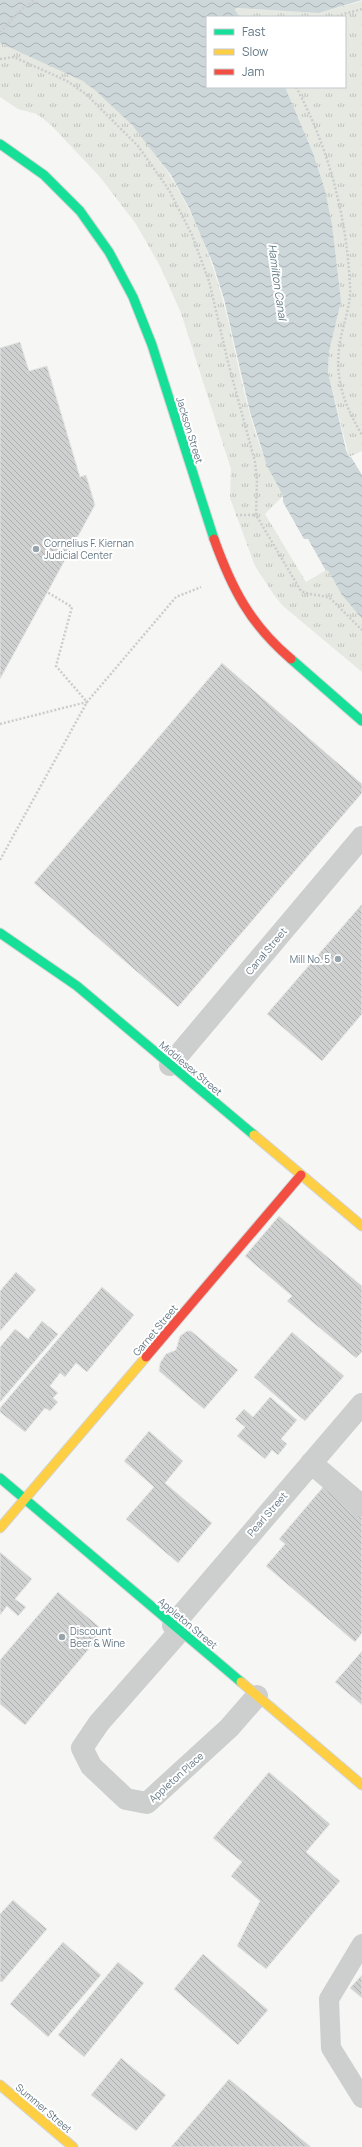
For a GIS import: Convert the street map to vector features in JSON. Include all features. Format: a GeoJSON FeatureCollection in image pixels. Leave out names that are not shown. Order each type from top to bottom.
{"type":"FeatureCollection","features":[{"type":"Feature","properties":{"kind":"street","name":"Jackson Street"},"geometry":{"type":"LineString","coordinates":[[0,144],[30,162],[61,190],[87,220],[122,272],[147,329],[210,530],[237,597],[257,626],[270,640],[362,721]]}},
{"type":"Feature","properties":{"kind":"street","name":"Canal Street"},"geometry":{"type":"LineString","coordinates":[[170,1065],[362,836]]}},
{"type":"Feature","properties":{"kind":"street","name":"Middlesex Street"},"geometry":{"type":"LineString","coordinates":[[0,933],[77,986],[362,1226]]}},
{"type":"Feature","properties":{"kind":"street","name":"Garnet Street"},"geometry":{"type":"LineString","coordinates":[[0,1528],[301,1175]]}},
{"type":"Feature","properties":{"kind":"street","name":"Pearl Street"},"geometry":{"type":"LineString","coordinates":[[176,1628],[311,1463],[362,1404]]}},
{"type":"Feature","properties":{"kind":"street"},"geometry":{"type":"LineString","coordinates":[[311,1463],[362,1506]]}},
{"type":"Feature","properties":{"kind":"street","name":"Appleton Street"},"geometry":{"type":"LineString","coordinates":[[0,1478],[362,1785]]}},
{"type":"Feature","properties":{"kind":"street","name":"Appleton Place"},"geometry":{"type":"LineString","coordinates":[[176,1628],[99,1723],[82,1748],[91,1766],[126,1800],[147,1803],[229,1728],[257,1696]]}},
{"type":"Feature","properties":{"kind":"street","name":"Summer Street"},"geometry":{"type":"LineString","coordinates":[[0,2085],[73,2147]]}},
{"type":"Feature","properties":{"kind":"lane"},"geometry":{"type":"LineString","coordinates":[[362,1944],[329,1999],[331,2048],[362,2098]]}},
{"type":"Feature","properties":{"kind":"path"},"geometry":{"type":"LineString","coordinates":[[0,32],[21,10],[34,0]]}},
{"type":"Feature","properties":{"kind":"path"},"geometry":{"type":"LineString","coordinates":[[337,16],[362,9]]}},
{"type":"Feature","properties":{"kind":"path"},"geometry":{"type":"LineString","coordinates":[[0,59],[14,57],[67,81],[86,94],[138,146],[169,190],[192,235],[209,281],[230,369],[255,462],[257,480],[256,514],[301,592],[310,595],[327,596],[362,630]]}},
{"type":"Feature","properties":{"kind":"path"},"geometry":{"type":"LineString","coordinates":[[296,88],[316,127],[338,198],[346,249],[350,289],[350,302],[339,349],[338,374],[347,410],[362,435]]}},
{"type":"Feature","properties":{"kind":"path"},"geometry":{"type":"LineString","coordinates":[[230,515],[256,514]]}},
{"type":"Feature","properties":{"kind":"path"},"geometry":{"type":"LineString","coordinates":[[0,860],[87,702],[176,597],[202,587]]}},
{"type":"Feature","properties":{"kind":"path"},"geometry":{"type":"LineString","coordinates":[[47,592],[72,607],[56,666],[87,702]]}},
{"type":"Feature","properties":{"kind":"path"},"geometry":{"type":"LineString","coordinates":[[0,724],[87,702]]}},
{"type":"Feature","properties":{"kind":"green space"},"geometry":{"type":"Polygon","coordinates":[[[362,1],[362,451],[349,457],[328,372],[329,352],[341,301],[332,224],[325,190],[313,153],[285,88],[346,88],[346,16],[239,16],[235,10],[236,8],[319,13],[362,1]]]}},
{"type":"Feature","properties":{"kind":"green space"},"geometry":{"type":"Polygon","coordinates":[[[0,43],[42,60],[82,80],[104,97],[144,139],[178,190],[192,217],[215,273],[224,303],[245,396],[257,437],[264,458],[283,496],[265,514],[306,582],[328,569],[342,595],[362,619],[362,672],[283,606],[255,566],[230,498],[231,469],[181,313],[160,266],[136,224],[100,177],[51,125],[37,114],[18,109],[0,97],[0,43]]]}},
{"type":"Feature","properties":{"kind":"water","name":"Hamilton Canal"},"geometry":{"type":"Polygon","coordinates":[[[0,0],[362,0],[319,13],[236,8],[235,10],[239,16],[206,16],[206,88],[285,88],[313,153],[325,190],[332,224],[341,301],[329,352],[328,372],[346,450],[349,457],[351,457],[362,475],[362,619],[342,595],[328,570],[326,571],[308,539],[304,539],[283,502],[283,496],[267,466],[250,412],[224,299],[213,264],[189,208],[171,175],[132,125],[95,90],[83,81],[0,43],[0,0]]]}},
{"type":"Feature","properties":{"kind":"building","name":"Cornelius F. Kiernan Judicial Center"},"geometry":{"type":"Polygon","coordinates":[[[20,342],[29,371],[47,366],[80,477],[86,475],[95,505],[0,679],[0,348],[20,342]]]}},
{"type":"Feature","properties":{"kind":"building"},"geometry":{"type":"Polygon","coordinates":[[[222,663],[362,784],[362,793],[178,1007],[34,883],[222,663]]]}},
{"type":"Feature","properties":{"kind":"building","name":"Mill No. 5"},"geometry":{"type":"Polygon","coordinates":[[[362,904],[362,1014],[322,1061],[267,1014],[362,904]]]}},
{"type":"Feature","properties":{"kind":"building"},"geometry":{"type":"Polygon","coordinates":[[[279,1216],[362,1286],[362,1352],[356,1358],[287,1301],[292,1296],[245,1256],[279,1216]]]}},
{"type":"Feature","properties":{"kind":"building"},"geometry":{"type":"Polygon","coordinates":[[[16,1272],[36,1290],[0,1331],[0,1291],[16,1272]]]}},
{"type":"Feature","properties":{"kind":"building"},"geometry":{"type":"Polygon","coordinates":[[[102,1287],[134,1315],[87,1372],[76,1363],[65,1377],[60,1373],[50,1386],[58,1393],[53,1398],[58,1402],[50,1411],[45,1408],[25,1432],[0,1412],[0,1408],[102,1287]]]}},
{"type":"Feature","properties":{"kind":"building"},"geometry":{"type":"Polygon","coordinates":[[[42,1321],[58,1334],[0,1402],[0,1347],[15,1329],[28,1339],[42,1321]]]}},
{"type":"Feature","properties":{"kind":"building"},"geometry":{"type":"Polygon","coordinates":[[[187,1331],[191,1331],[238,1370],[204,1409],[159,1371],[160,1363],[166,1354],[176,1350],[180,1336],[187,1331]]]}},
{"type":"Feature","properties":{"kind":"building"},"geometry":{"type":"Polygon","coordinates":[[[292,1332],[344,1376],[305,1421],[254,1377],[292,1332]]]}},
{"type":"Feature","properties":{"kind":"building"},"geometry":{"type":"Polygon","coordinates":[[[270,1397],[297,1420],[281,1439],[287,1444],[278,1455],[272,1450],[265,1459],[237,1436],[245,1427],[235,1419],[244,1409],[253,1417],[270,1397]]]}},
{"type":"Feature","properties":{"kind":"building"},"geometry":{"type":"Polygon","coordinates":[[[149,1431],[183,1461],[165,1483],[212,1523],[178,1563],[126,1519],[154,1487],[124,1461],[149,1431]]]}},
{"type":"Feature","properties":{"kind":"building"},"geometry":{"type":"Polygon","coordinates":[[[324,1486],[362,1518],[362,1633],[355,1642],[266,1566],[285,1544],[279,1539],[324,1486]]]}},
{"type":"Feature","properties":{"kind":"building"},"geometry":{"type":"Polygon","coordinates":[[[0,1552],[32,1579],[15,1599],[26,1607],[18,1616],[7,1606],[0,1615],[0,1552]]]}},
{"type":"Feature","properties":{"kind":"building"},"geometry":{"type":"Polygon","coordinates":[[[58,1592],[104,1631],[25,1725],[0,1704],[0,1660],[58,1592]]]}},
{"type":"Feature","properties":{"kind":"building"},"geometry":{"type":"Polygon","coordinates":[[[362,1651],[362,1705],[335,1682],[362,1651]]]}},
{"type":"Feature","properties":{"kind":"building"},"geometry":{"type":"Polygon","coordinates":[[[269,1772],[330,1824],[306,1852],[340,1881],[266,1969],[237,1946],[260,1901],[231,1876],[242,1862],[213,1838],[269,1772]]]}},
{"type":"Feature","properties":{"kind":"building"},"geometry":{"type":"Polygon","coordinates":[[[13,1900],[47,1929],[2,1982],[0,1981],[0,1914],[13,1900]]]}},
{"type":"Feature","properties":{"kind":"building"},"geometry":{"type":"Polygon","coordinates":[[[63,1942],[101,1975],[48,2037],[10,2004],[63,1942]]]}},
{"type":"Feature","properties":{"kind":"building"},"geometry":{"type":"Polygon","coordinates":[[[203,1954],[268,2010],[238,2045],[174,1989],[203,1954]]]}},
{"type":"Feature","properties":{"kind":"building"},"geometry":{"type":"Polygon","coordinates":[[[118,1962],[144,1983],[84,2057],[58,2035],[118,1962]]]}},
{"type":"Feature","properties":{"kind":"building"},"geometry":{"type":"Polygon","coordinates":[[[362,1975],[362,1998],[350,1988],[362,1975]]]}},
{"type":"Feature","properties":{"kind":"building"},"geometry":{"type":"Polygon","coordinates":[[[121,2058],[166,2095],[136,2131],[91,2095],[121,2058]]]}},
{"type":"Feature","properties":{"kind":"building"},"geometry":{"type":"Polygon","coordinates":[[[229,2079],[311,2147],[171,2147],[229,2079]]]}},
{"type":"Feature","properties":{"kind":"traffic: fast"},"geometry":{"type":"LineString","coordinates":[[0,144],[44,175],[80,211],[109,252],[133,297],[152,345],[214,539]]}},
{"type":"Feature","properties":{"kind":"traffic: fast"},"geometry":{"type":"LineString","coordinates":[[291,659],[362,721]]}},
{"type":"Feature","properties":{"kind":"traffic: fast"},"geometry":{"type":"LineString","coordinates":[[0,933],[77,986],[254,1135]]}},
{"type":"Feature","properties":{"kind":"traffic: fast"},"geometry":{"type":"LineString","coordinates":[[0,1478],[241,1682]]}},
{"type":"Feature","properties":{"kind":"traffic: slow"},"geometry":{"type":"LineString","coordinates":[[254,1135],[362,1226]]}},
{"type":"Feature","properties":{"kind":"traffic: slow"},"geometry":{"type":"LineString","coordinates":[[0,1528],[146,1357]]}},
{"type":"Feature","properties":{"kind":"traffic: slow"},"geometry":{"type":"LineString","coordinates":[[241,1682],[362,1785]]}},
{"type":"Feature","properties":{"kind":"traffic: slow"},"geometry":{"type":"LineString","coordinates":[[0,2085],[73,2147]]}},
{"type":"Feature","properties":{"kind":"traffic: jam"},"geometry":{"type":"LineString","coordinates":[[214,539],[235,590],[244,605],[264,633],[291,659]]}},
{"type":"Feature","properties":{"kind":"traffic: jam"},"geometry":{"type":"LineString","coordinates":[[146,1357],[301,1175]]}},
{"type":"Feature","properties":{"kind":"place","name":"Cornelius F. Kiernan Judicial Center"},"geometry":{"type":"Point","coordinates":[36,549]}},
{"type":"Feature","properties":{"kind":"place","name":"Mill No. 5"},"geometry":{"type":"Point","coordinates":[338,959]}},
{"type":"Feature","properties":{"kind":"place","name":"Discount Beer & Wine"},"geometry":{"type":"Point","coordinates":[62,1637]}}]}
